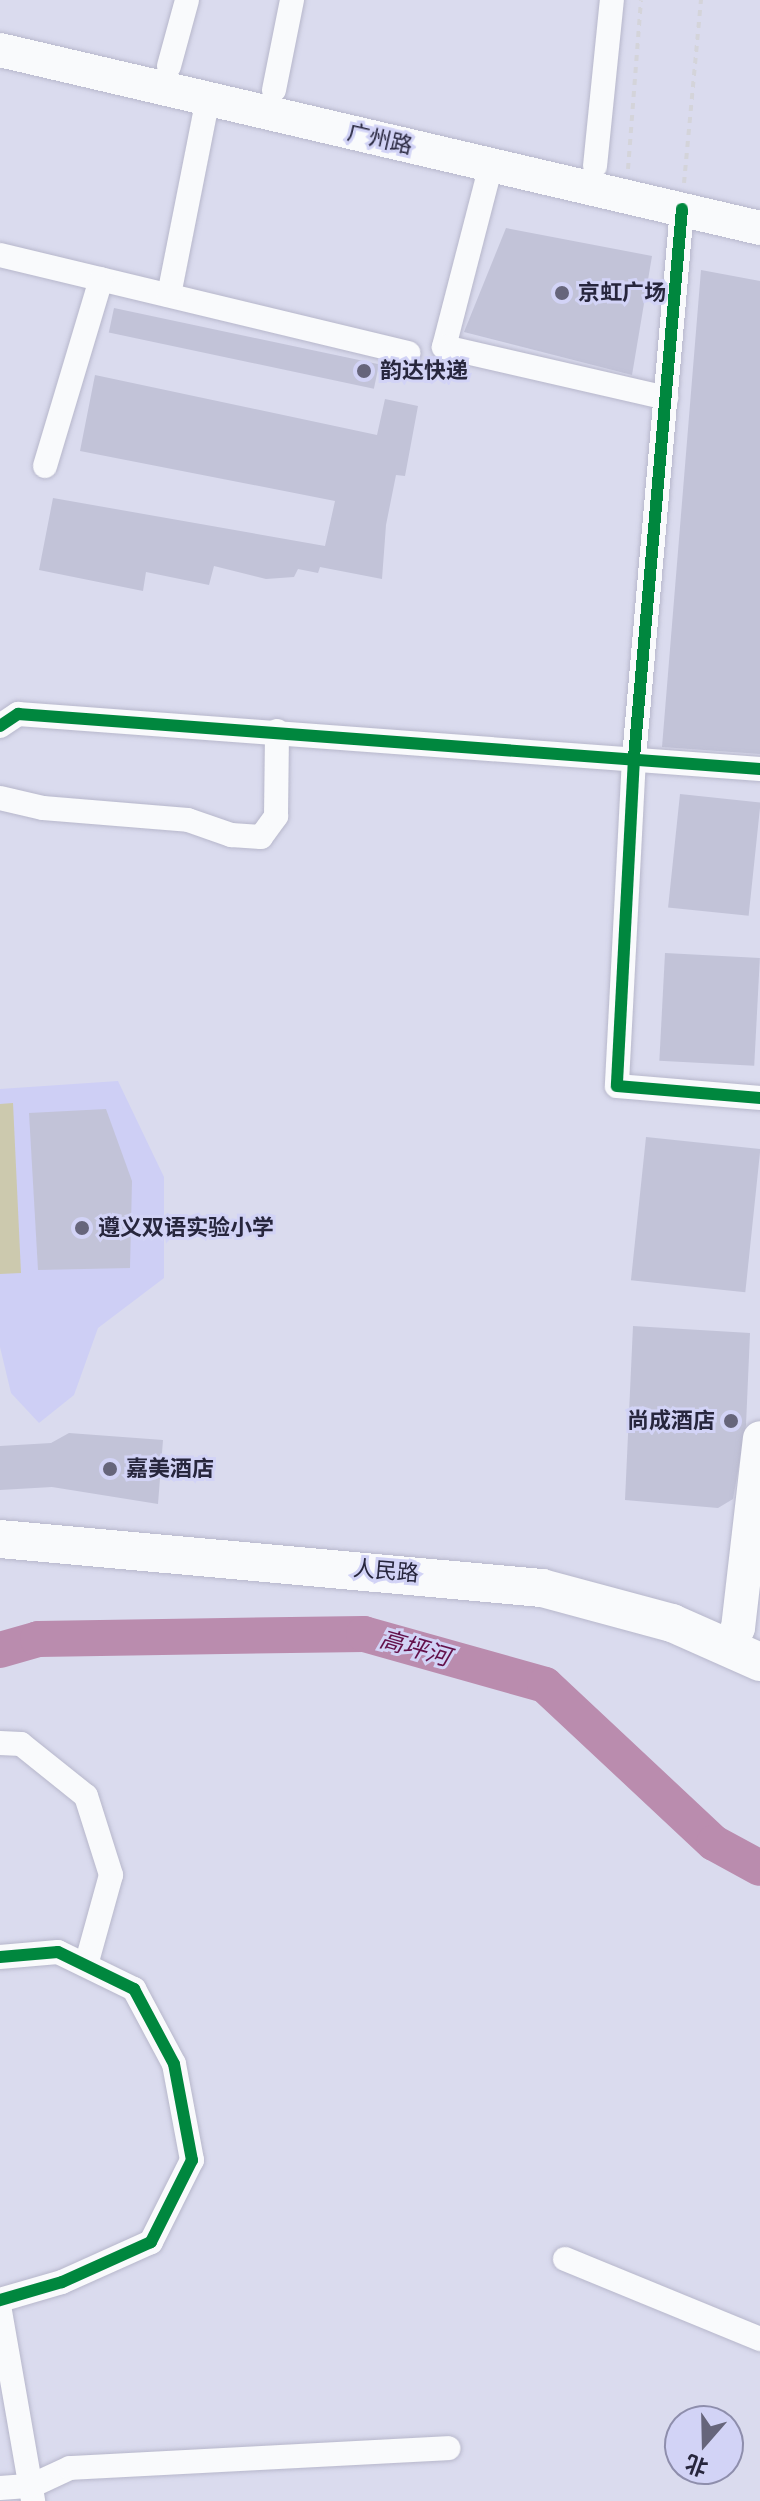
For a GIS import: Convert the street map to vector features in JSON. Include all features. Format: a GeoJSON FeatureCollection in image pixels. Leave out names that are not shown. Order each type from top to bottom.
{"type":"FeatureCollection","features":[{"type":"Feature","properties":{"kind":"main road","name":"广州路"},"geometry":{"type":"LineString","coordinates":[[0,26],[274,90],[616,178],[683,198],[760,228]]}},
{"type":"Feature","properties":{"kind":"main road","name":"广州路"},"geometry":{"type":"LineString","coordinates":[[0,50],[491,165],[616,178]]}},
{"type":"Feature","properties":{"kind":"main road","name":"广州路"},"geometry":{"type":"LineString","coordinates":[[683,198],[760,204]]}},
{"type":"Feature","properties":{"kind":"main road"},"geometry":{"type":"LineString","coordinates":[[747,1644],[760,1438]]}},
{"type":"Feature","properties":{"kind":"main road","name":"人民路"},"geometry":{"type":"LineString","coordinates":[[0,1515],[546,1567],[620,1583],[747,1644]]}},
{"type":"Feature","properties":{"kind":"main road","name":"人民路"},"geometry":{"type":"LineString","coordinates":[[0,1539],[542,1588],[614,1605],[747,1644]]}},
{"type":"Feature","properties":{"kind":"street"},"geometry":{"type":"LineString","coordinates":[[169,66],[187,0]]}},
{"type":"Feature","properties":{"kind":"street"},"geometry":{"type":"LineString","coordinates":[[274,90],[292,0]]}},
{"type":"Feature","properties":{"kind":"street"},"geometry":{"type":"LineString","coordinates":[[612,0],[616,178]]}},
{"type":"Feature","properties":{"kind":"street"},"geometry":{"type":"LineString","coordinates":[[169,295],[208,98]]}},
{"type":"Feature","properties":{"kind":"street"},"geometry":{"type":"LineString","coordinates":[[491,165],[444,347],[666,398]]}},
{"type":"Feature","properties":{"kind":"street"},"geometry":{"type":"LineString","coordinates":[[683,198],[634,758],[617,1086],[760,1098]]}},
{"type":"Feature","properties":{"kind":"street"},"geometry":{"type":"LineString","coordinates":[[0,255],[408,353]]}},
{"type":"Feature","properties":{"kind":"street"},"geometry":{"type":"LineString","coordinates":[[45,466],[101,279]]}},
{"type":"Feature","properties":{"kind":"street"},"geometry":{"type":"LineString","coordinates":[[0,726],[18,714],[760,769]]}},
{"type":"Feature","properties":{"kind":"street"},"geometry":{"type":"LineString","coordinates":[[0,798],[43,808],[161,816],[261,837],[276,816],[277,731]]}},
{"type":"Feature","properties":{"kind":"street"},"geometry":{"type":"LineString","coordinates":[[0,1743],[21,1744],[86,1796],[111,1875],[86,1965]]}},
{"type":"Feature","properties":{"kind":"street"},"geometry":{"type":"LineString","coordinates":[[0,1957],[58,1952],[134,1989],[174,2064],[192,2160],[151,2242],[62,2282],[0,2300]]}},
{"type":"Feature","properties":{"kind":"street"},"geometry":{"type":"LineString","coordinates":[[565,2259],[760,2339]]}},
{"type":"Feature","properties":{"kind":"street"},"geometry":{"type":"LineString","coordinates":[[0,2311],[32,2494]]}},
{"type":"Feature","properties":{"kind":"street"},"geometry":{"type":"LineString","coordinates":[[0,2488],[32,2494],[70,2468],[448,2448]]}},
{"type":"Feature","properties":{"kind":"path"},"geometry":{"type":"LineString","coordinates":[[616,178],[641,0]]}},
{"type":"Feature","properties":{"kind":"path"},"geometry":{"type":"LineString","coordinates":[[683,198],[701,0]]}},
{"type":"Feature","properties":{"kind":"shaded area","name":"遵义双语实验小学"},"geometry":{"type":"Polygon","coordinates":[[[118,1081],[164,1177],[164,1278],[98,1328],[74,1395],[39,1423],[11,1393],[0,1347],[0,1089],[118,1081]]]}},
{"type":"Feature","properties":{"kind":"shaded area"},"geometry":{"type":"Polygon","coordinates":[[[13,1103],[21,1273],[0,1274],[0,1104],[13,1103]]]}},
{"type":"Feature","properties":{"kind":"building","name":"京虹广场"},"geometry":{"type":"Polygon","coordinates":[[[506,228],[652,256],[632,375],[464,332],[506,228]]]}},
{"type":"Feature","properties":{"kind":"building"},"geometry":{"type":"Polygon","coordinates":[[[701,270],[760,281],[760,754],[662,747],[701,270]]]}},
{"type":"Feature","properties":{"kind":"building"},"geometry":{"type":"Polygon","coordinates":[[[114,308],[379,364],[374,389],[109,332],[114,308]]]}},
{"type":"Feature","properties":{"kind":"building"},"geometry":{"type":"Polygon","coordinates":[[[95,375],[377,435],[385,399],[418,406],[405,476],[396,475],[386,525],[382,579],[320,567],[318,573],[298,569],[294,577],[266,579],[214,566],[209,585],[146,572],[143,591],[39,570],[53,498],[325,546],[335,501],[80,451],[95,375]]]}},
{"type":"Feature","properties":{"kind":"building"},"geometry":{"type":"Polygon","coordinates":[[[680,794],[760,802],[749,916],[668,907],[680,794]]]}},
{"type":"Feature","properties":{"kind":"building"},"geometry":{"type":"Polygon","coordinates":[[[665,953],[760,958],[754,1066],[659,1061],[665,953]]]}},
{"type":"Feature","properties":{"kind":"building"},"geometry":{"type":"Polygon","coordinates":[[[106,1109],[132,1181],[130,1268],[38,1270],[29,1113],[106,1109]]]}},
{"type":"Feature","properties":{"kind":"building"},"geometry":{"type":"Polygon","coordinates":[[[646,1137],[760,1149],[745,1292],[631,1280],[646,1137]]]}},
{"type":"Feature","properties":{"kind":"building"},"geometry":{"type":"Polygon","coordinates":[[[633,1326],[750,1333],[746,1425],[733,1499],[718,1508],[625,1500],[633,1326]]]}},
{"type":"Feature","properties":{"kind":"building"},"geometry":{"type":"Polygon","coordinates":[[[69,1433],[163,1440],[158,1504],[52,1487],[0,1490],[0,1446],[51,1443],[69,1433]]]}},
{"type":"Feature","properties":{"kind":"waterway","name":"高坪河"},"geometry":{"type":"LineString","coordinates":[[0,1650],[38,1639],[364,1634],[545,1685],[714,1843],[760,1868]]}},
{"type":"Feature","properties":{"kind":"cycle path"},"geometry":{"type":"LineString","coordinates":[[682,209],[634,758],[617,1086],[760,1098]]}},
{"type":"Feature","properties":{"kind":"cycle path"},"geometry":{"type":"LineString","coordinates":[[0,726],[18,714],[760,769]]}},
{"type":"Feature","properties":{"kind":"cycle path"},"geometry":{"type":"LineString","coordinates":[[0,1957],[58,1952],[134,1989],[174,2064],[192,2160],[151,2242],[62,2282],[0,2300]]}},
{"type":"Feature","properties":{"kind":"place","name":"京虹广场"},"geometry":{"type":"Point","coordinates":[562,293]}},
{"type":"Feature","properties":{"kind":"place","name":"韵达快递"},"geometry":{"type":"Point","coordinates":[364,371]}},
{"type":"Feature","properties":{"kind":"place","name":"遵义双语实验小学"},"geometry":{"type":"Point","coordinates":[82,1228]}},
{"type":"Feature","properties":{"kind":"place","name":"尚成酒店"},"geometry":{"type":"Point","coordinates":[731,1421]}},
{"type":"Feature","properties":{"kind":"place","name":"嘉美酒店"},"geometry":{"type":"Point","coordinates":[110,1469]}}]}
